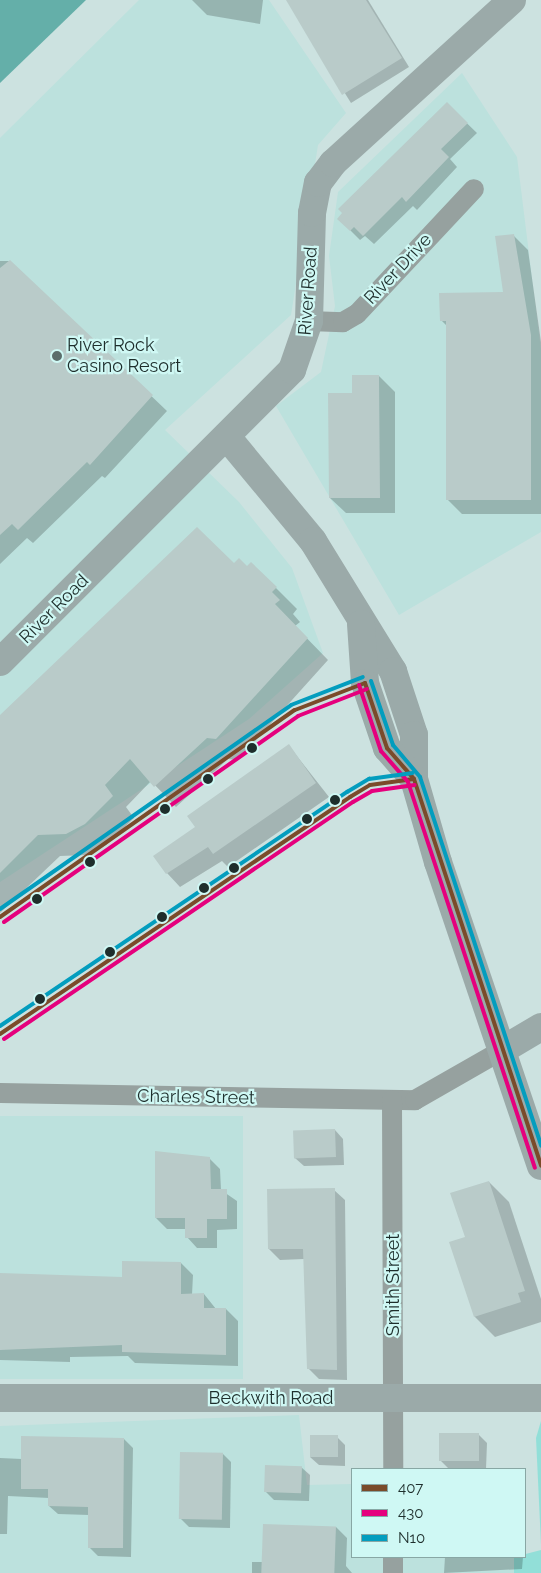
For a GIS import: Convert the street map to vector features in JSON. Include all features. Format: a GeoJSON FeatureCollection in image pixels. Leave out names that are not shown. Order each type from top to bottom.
{"type":"FeatureCollection","features":[{"type":"Feature","properties":{"kind":"street","name":"River Road"},"geometry":{"type":"LineString","coordinates":[[0,662],[292,370],[309,321],[312,214],[318,182],[333,163],[512,0]]}},
{"type":"Feature","properties":{"kind":"street","name":"River Drive"},"geometry":{"type":"LineString","coordinates":[[309,321],[343,322],[357,314],[474,189]]}},
{"type":"Feature","properties":{"kind":"street"},"geometry":{"type":"LineString","coordinates":[[227,437],[313,541],[361,623],[393,671],[403,696],[414,735],[414,779],[541,1166]]}},
{"type":"Feature","properties":{"kind":"street"},"geometry":{"type":"LineString","coordinates":[[504,1049],[541,1026]]}},
{"type":"Feature","properties":{"kind":"street","name":"Charles Street"},"geometry":{"type":"LineString","coordinates":[[0,1093],[415,1100],[504,1049]]}},
{"type":"Feature","properties":{"kind":"street","name":"Smith Street"},"geometry":{"type":"LineString","coordinates":[[392,1100],[393,1468]]}},
{"type":"Feature","properties":{"kind":"street","name":"Beckwith Road"},"geometry":{"type":"LineString","coordinates":[[0,1398],[541,1398]]}},
{"type":"Feature","properties":{"kind":"street"},"geometry":{"type":"LineString","coordinates":[[393,1558],[393,1573]]}},
{"type":"Feature","properties":{"kind":"shaded area"},"geometry":{"type":"Polygon","coordinates":[[[0,0],[86,0],[0,83],[0,0]]]}},
{"type":"Feature","properties":{"kind":"shaded area"},"geometry":{"type":"Polygon","coordinates":[[[139,0],[269,0],[346,113],[318,145],[291,315],[165,430],[239,502],[292,568],[323,653],[249,719],[0,882],[0,138],[139,0]]]}},
{"type":"Feature","properties":{"kind":"shaded area"},"geometry":{"type":"Polygon","coordinates":[[[462,73],[517,157],[541,350],[541,532],[399,615],[276,406],[321,372],[335,306],[329,256],[338,192],[462,73]]]}},
{"type":"Feature","properties":{"kind":"shaded area"},"geometry":{"type":"Polygon","coordinates":[[[0,1116],[243,1116],[243,1379],[0,1379],[0,1116]]]}},
{"type":"Feature","properties":{"kind":"shaded area"},"geometry":{"type":"Polygon","coordinates":[[[299,1415],[307,1485],[351,1484],[351,1558],[518,1558],[518,1573],[0,1573],[0,1426],[299,1415]]]}},
{"type":"Feature","properties":{"kind":"shaded area"},"geometry":{"type":"Polygon","coordinates":[[[541,1421],[541,1544],[536,1438],[541,1421]]]}},
{"type":"Feature","properties":{"kind":"shaded area"},"geometry":{"type":"Polygon","coordinates":[[[541,1550],[541,1573],[514,1573],[514,1558],[526,1558],[526,1554],[541,1550]]]}},
{"type":"Feature","properties":{"kind":"building"},"geometry":{"type":"Polygon","coordinates":[[[286,0],[366,0],[402,58],[342,95],[286,0]]]}},
{"type":"Feature","properties":{"kind":"building"},"geometry":{"type":"Polygon","coordinates":[[[447,102],[468,123],[441,149],[449,157],[406,202],[402,197],[363,236],[354,227],[350,231],[337,219],[342,213],[338,209],[447,102]]]}},
{"type":"Feature","properties":{"kind":"building"},"geometry":{"type":"Polygon","coordinates":[[[514,234],[531,335],[531,500],[446,500],[446,321],[440,321],[439,293],[503,292],[495,236],[514,234]]]}},
{"type":"Feature","properties":{"kind":"building","name":"River Rock Casino Resort"},"geometry":{"type":"Polygon","coordinates":[[[10,260],[153,395],[90,465],[87,462],[18,530],[12,524],[0,535],[0,268],[10,260]]]}},
{"type":"Feature","properties":{"kind":"building"},"geometry":{"type":"Polygon","coordinates":[[[352,375],[379,375],[380,498],[329,498],[328,393],[352,393],[352,375]]]}},
{"type":"Feature","properties":{"kind":"building"},"geometry":{"type":"Polygon","coordinates":[[[197,527],[234,563],[239,558],[247,566],[251,562],[277,587],[272,592],[280,600],[275,604],[308,638],[216,739],[207,738],[154,787],[130,759],[105,785],[113,796],[85,824],[66,834],[38,835],[0,873],[0,715],[197,527]]]}},
{"type":"Feature","properties":{"kind":"building"},"geometry":{"type":"Polygon","coordinates":[[[289,744],[316,783],[213,854],[208,847],[166,874],[153,856],[195,827],[187,816],[289,744]]]}},
{"type":"Feature","properties":{"kind":"building"},"geometry":{"type":"Polygon","coordinates":[[[335,1129],[336,1157],[294,1158],[293,1130],[335,1129]]]}},
{"type":"Feature","properties":{"kind":"building"},"geometry":{"type":"Polygon","coordinates":[[[155,1151],[210,1157],[211,1189],[227,1189],[227,1219],[207,1219],[207,1238],[185,1238],[185,1218],[155,1218],[155,1151]]]}},
{"type":"Feature","properties":{"kind":"building"},"geometry":{"type":"Polygon","coordinates":[[[489,1181],[525,1291],[518,1293],[521,1302],[474,1317],[449,1242],[465,1237],[450,1193],[489,1181]]]}},
{"type":"Feature","properties":{"kind":"building"},"geometry":{"type":"Polygon","coordinates":[[[335,1188],[337,1370],[307,1369],[303,1249],[268,1249],[267,1189],[335,1188]]]}},
{"type":"Feature","properties":{"kind":"building"},"geometry":{"type":"Polygon","coordinates":[[[122,1261],[181,1262],[181,1294],[204,1293],[204,1308],[226,1308],[226,1355],[122,1352],[122,1345],[0,1350],[0,1273],[122,1277],[122,1261]]]}},
{"type":"Feature","properties":{"kind":"building"},"geometry":{"type":"Polygon","coordinates":[[[439,1433],[479,1433],[479,1461],[439,1461],[439,1433]]]}},
{"type":"Feature","properties":{"kind":"building"},"geometry":{"type":"Polygon","coordinates":[[[310,1435],[338,1435],[338,1457],[310,1457],[310,1435]]]}},
{"type":"Feature","properties":{"kind":"building"},"geometry":{"type":"Polygon","coordinates":[[[21,1436],[124,1438],[123,1548],[88,1548],[88,1507],[48,1506],[48,1489],[21,1489],[21,1436]]]}},
{"type":"Feature","properties":{"kind":"building"},"geometry":{"type":"Polygon","coordinates":[[[180,1452],[223,1453],[222,1520],[179,1519],[180,1452]]]}},
{"type":"Feature","properties":{"kind":"building"},"geometry":{"type":"Polygon","coordinates":[[[265,1465],[302,1466],[301,1493],[264,1492],[265,1465]]]}},
{"type":"Feature","properties":{"kind":"building"},"geometry":{"type":"Polygon","coordinates":[[[263,1524],[336,1527],[334,1573],[261,1573],[263,1524]]]}},
{"type":"Feature","properties":{"kind":"transit line","name":"N10"},"geometry":{"type":"LineString","coordinates":[[0,909],[291,705],[363,677]]}},
{"type":"Feature","properties":{"kind":"transit line","name":"N10"},"geometry":{"type":"LineString","coordinates":[[371,681],[393,745],[420,777],[541,1146]]}},
{"type":"Feature","properties":{"kind":"transit line","name":"407"},"geometry":{"type":"LineString","coordinates":[[365,683],[387,748],[414,779],[541,1166]]}},
{"type":"Feature","properties":{"kind":"transit line","name":"407"},"geometry":{"type":"LineString","coordinates":[[0,917],[295,710],[365,683]]}},
{"type":"Feature","properties":{"kind":"transit line","name":"430"},"geometry":{"type":"LineString","coordinates":[[359,685],[381,751],[408,782],[535,1168]]}},
{"type":"Feature","properties":{"kind":"transit line","name":"430"},"geometry":{"type":"LineString","coordinates":[[4,922],[298,716],[367,689]]}},
{"type":"Feature","properties":{"kind":"transit line","name":"N10"},"geometry":{"type":"LineString","coordinates":[[0,1026],[347,792],[369,779],[413,773]]}},
{"type":"Feature","properties":{"kind":"transit line","name":"407"},"geometry":{"type":"LineString","coordinates":[[0,1034],[350,797],[370,785],[414,779]]}},
{"type":"Feature","properties":{"kind":"transit line","name":"430"},"geometry":{"type":"LineString","coordinates":[[4,1039],[353,802],[372,791],[415,785]]}},
{"type":"Feature","properties":{"kind":"place","name":"River Rock Casino Resort"},"geometry":{"type":"Point","coordinates":[57,356]}}]}
